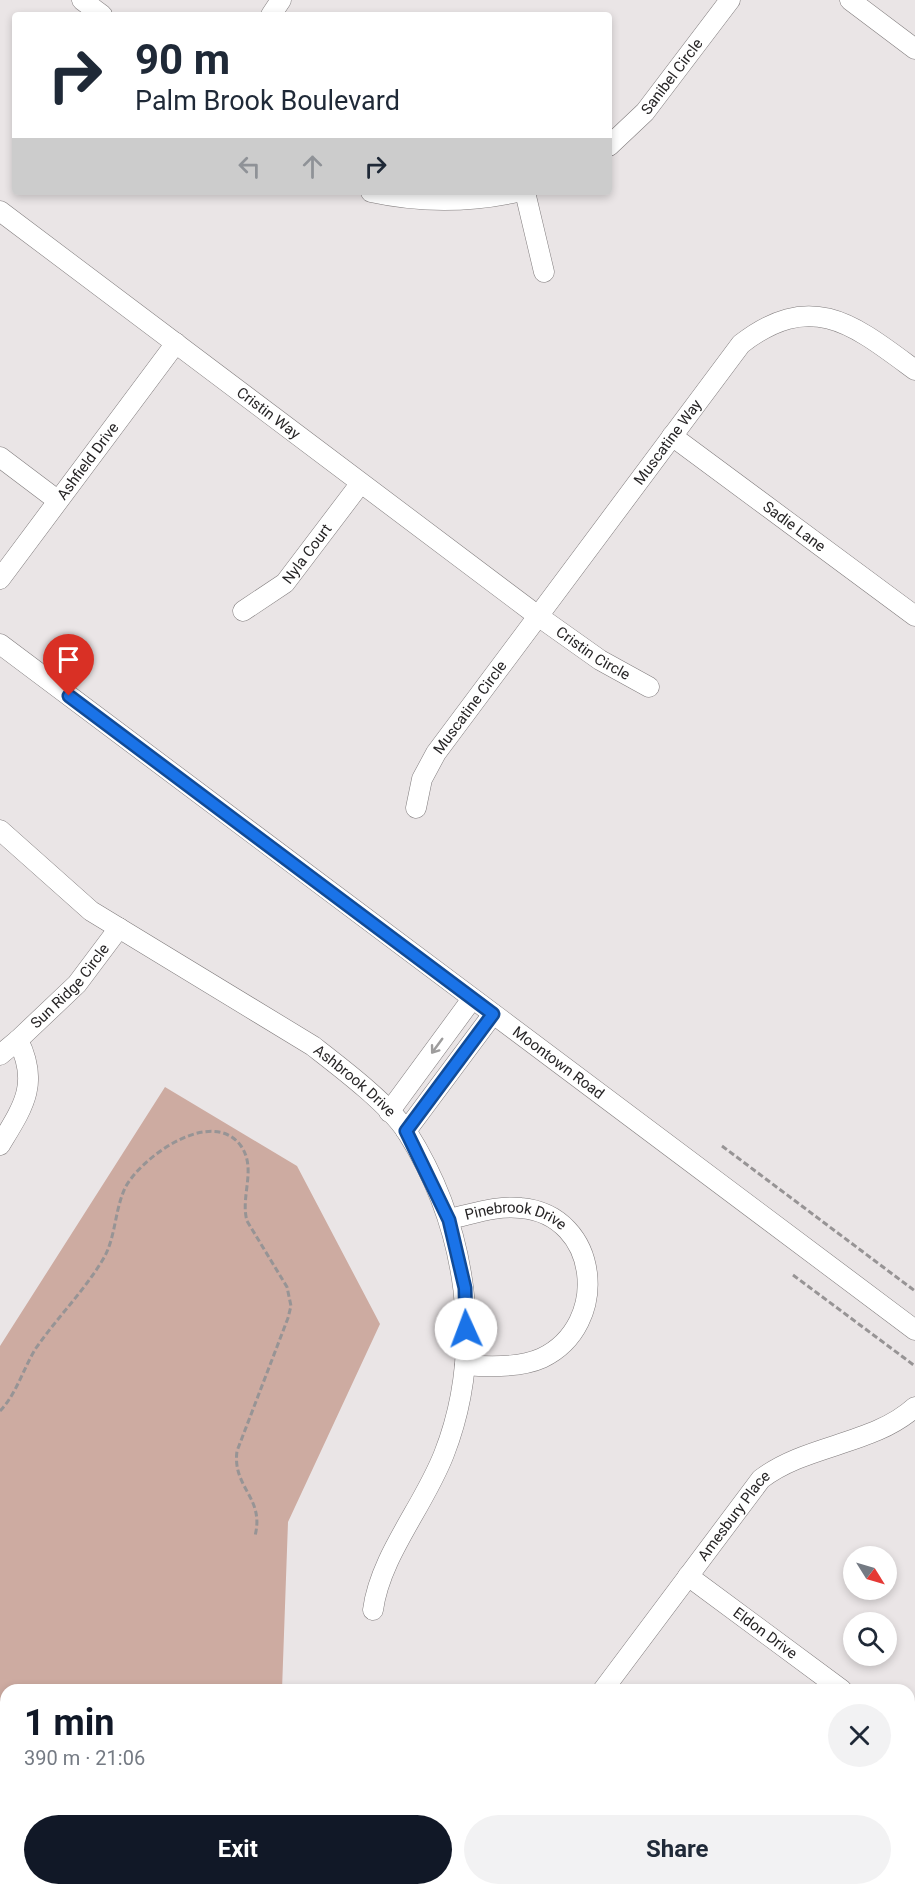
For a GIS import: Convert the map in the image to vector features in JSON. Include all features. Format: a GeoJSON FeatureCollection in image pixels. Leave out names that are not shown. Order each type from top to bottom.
{"type":"FeatureCollection","features":[{"type":"Feature","properties":{"kind":"street"},"geometry":{"type":"LineString","coordinates":[[82,0],[98,12]]}},
{"type":"Feature","properties":{"kind":"street","name":"Sanibel Circle"},"geometry":{"type":"LineString","coordinates":[[612,143],[645,112],[730,0]]}},
{"type":"Feature","properties":{"kind":"street"},"geometry":{"type":"LineString","coordinates":[[850,0],[915,49]]}},
{"type":"Feature","properties":{"kind":"street"},"geometry":{"type":"LineString","coordinates":[[384,195],[436,202],[466,201],[500,195]]}},
{"type":"Feature","properties":{"kind":"street"},"geometry":{"type":"LineString","coordinates":[[526,195],[544,272]]}},
{"type":"Feature","properties":{"kind":"street","name":"Cristin Way"},"geometry":{"type":"LineString","coordinates":[[0,211],[538,616]]}},
{"type":"Feature","properties":{"kind":"street","name":"Muscatine Way"},"geometry":{"type":"LineString","coordinates":[[538,616],[741,344],[774,324],[799,318],[827,318],[856,327],[915,370]]}},
{"type":"Feature","properties":{"kind":"street","name":"Ashfield Drive"},"geometry":{"type":"LineString","coordinates":[[0,579],[176,343]]}},
{"type":"Feature","properties":{"kind":"street","name":"Sadie Lane"},"geometry":{"type":"LineString","coordinates":[[672,436],[915,616]]}},
{"type":"Feature","properties":{"kind":"street"},"geometry":{"type":"LineString","coordinates":[[0,457],[57,500]]}},
{"type":"Feature","properties":{"kind":"street","name":"Nyla Court"},"geometry":{"type":"LineString","coordinates":[[243,611],[285,583],[360,484]]}},
{"type":"Feature","properties":{"kind":"street","name":"Cristin Circle"},"geometry":{"type":"LineString","coordinates":[[538,616],[600,660],[649,687]]}},
{"type":"Feature","properties":{"kind":"street","name":"Muscatine Circle"},"geometry":{"type":"LineString","coordinates":[[416,808],[418,791],[428,766],[538,616]]}},
{"type":"Feature","properties":{"kind":"street","name":"Moontown Road"},"geometry":{"type":"LineString","coordinates":[[0,644],[915,1330]]}},
{"type":"Feature","properties":{"kind":"street","name":"Ashbrook Drive"},"geometry":{"type":"LineString","coordinates":[[0,830],[75,899],[313,1046],[389,1112],[406,1131],[449,1220],[465,1288],[465,1365],[457,1411],[445,1453],[429,1489],[382,1575],[372,1610]]}},
{"type":"Feature","properties":{"kind":"street","name":"Sun Ridge Circle"},"geometry":{"type":"LineString","coordinates":[[0,1054],[77,984],[119,928]]}},
{"type":"Feature","properties":{"kind":"street"},"geometry":{"type":"LineString","coordinates":[[389,1112],[472,999]]}},
{"type":"Feature","properties":{"kind":"street"},"geometry":{"type":"LineString","coordinates":[[406,1131],[493,1014]]}},
{"type":"Feature","properties":{"kind":"street","name":"Sun Ridge Circle"},"geometry":{"type":"LineString","coordinates":[[0,1145],[26,1097],[30,1073],[28,1061],[18,1040]]}},
{"type":"Feature","properties":{"kind":"street","name":"Pinebrook Drive"},"geometry":{"type":"LineString","coordinates":[[449,1220],[503,1207],[524,1208],[538,1212],[563,1227],[574,1239],[581,1251],[589,1279],[586,1309],[580,1322],[564,1343],[553,1352],[526,1363],[465,1365]]}},
{"type":"Feature","properties":{"kind":"street","name":"Amesbury Place"},"geometry":{"type":"LineString","coordinates":[[607,1684],[749,1492],[769,1473],[792,1459],[889,1426],[915,1407]]}},
{"type":"Feature","properties":{"kind":"street","name":"Eldon Drive"},"geometry":{"type":"LineString","coordinates":[[688,1576],[834,1684]]}},
{"type":"Feature","properties":{"kind":"path"},"geometry":{"type":"LineString","coordinates":[[0,1411],[13,1393],[35,1351],[104,1259],[119,1204],[132,1177],[152,1158],[192,1134],[212,1130],[228,1135],[234,1138],[246,1155],[249,1173],[244,1209],[248,1221],[291,1297],[288,1318],[237,1451],[236,1468],[239,1479],[255,1506],[255,1536]]}},
{"type":"Feature","properties":{"kind":"path"},"geometry":{"type":"LineString","coordinates":[[722,1146],[915,1291]]}},
{"type":"Feature","properties":{"kind":"path"},"geometry":{"type":"LineString","coordinates":[[792,1275],[915,1366]]}},
{"type":"Feature","properties":{"kind":"shaded area"},"geometry":{"type":"Polygon","coordinates":[[[165,1087],[297,1166],[380,1324],[288,1522],[282,1684],[0,1684],[0,1346],[165,1087]]]}},
{"type":"Feature","properties":{"kind":"route"},"geometry":{"type":"LineString","coordinates":[[69,696],[493,1014],[406,1131],[449,1220],[465,1288],[466,1329]]}}]}
